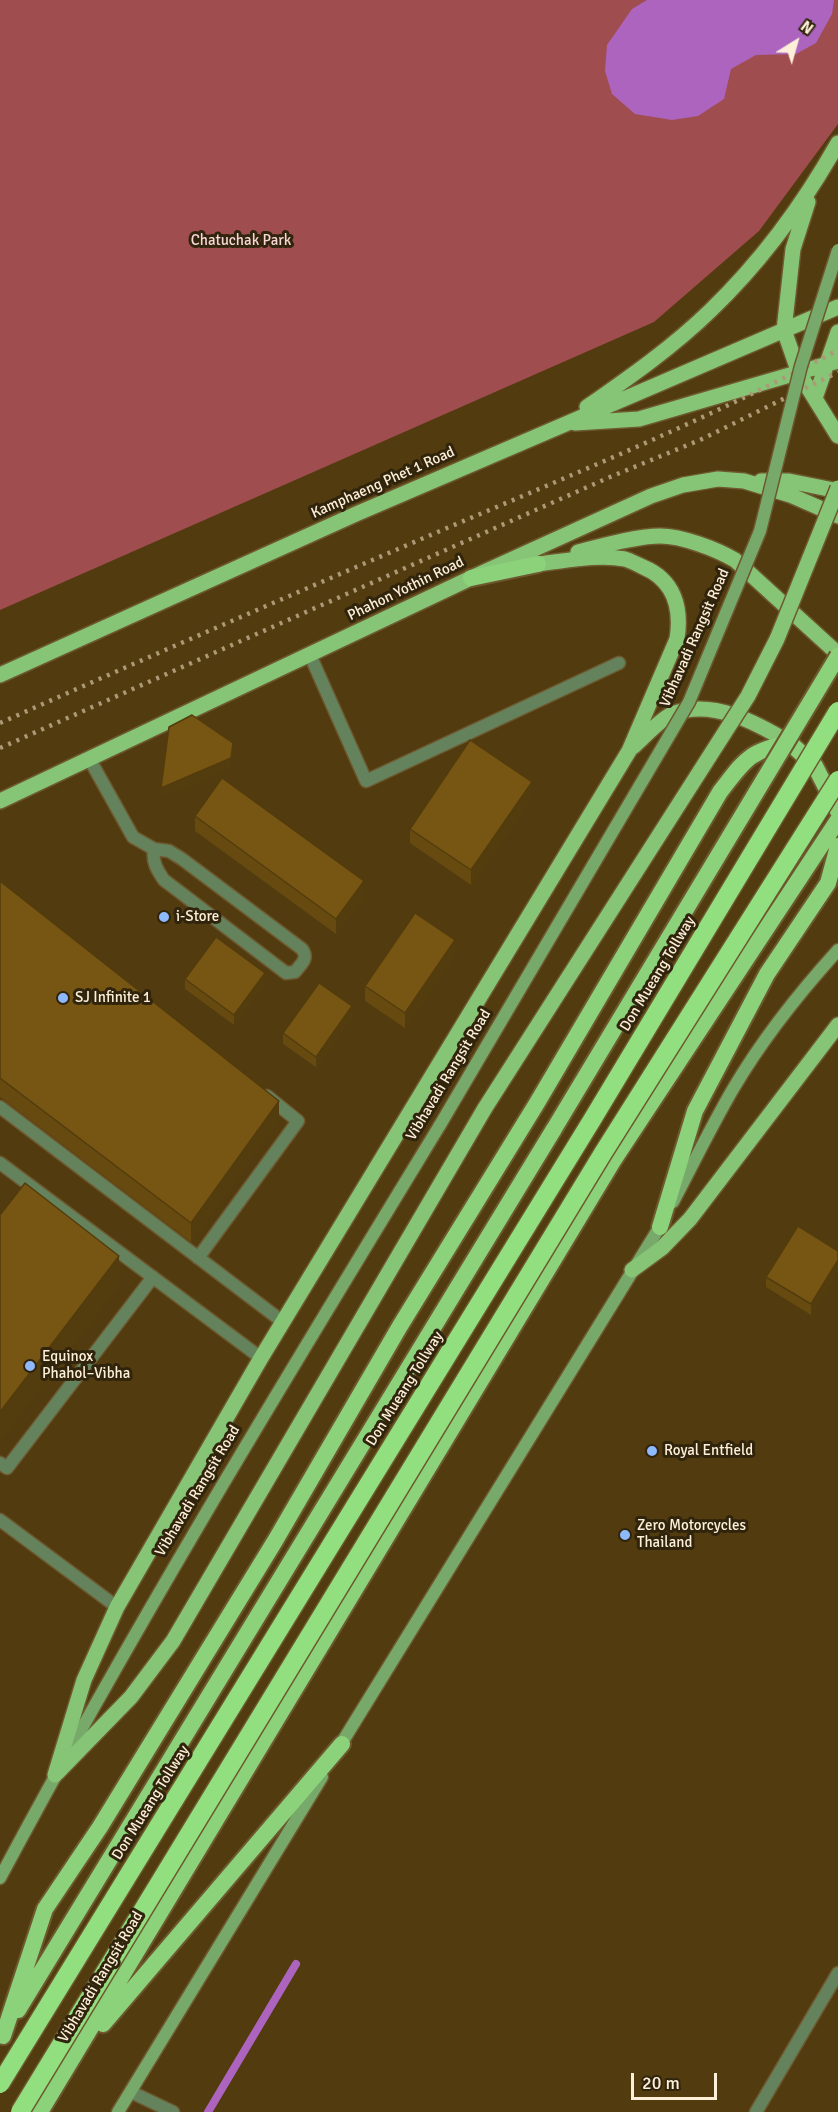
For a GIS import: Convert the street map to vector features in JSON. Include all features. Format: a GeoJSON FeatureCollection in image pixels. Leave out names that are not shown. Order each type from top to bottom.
{"type":"FeatureCollection","features":[{"type":"Feature","properties":{"kind":"highway"},"geometry":{"type":"LineString","coordinates":[[471,578],[538,564]]}},
{"type":"Feature","properties":{"kind":"highway"},"geometry":{"type":"LineString","coordinates":[[1,2038],[554,1129],[838,655]]}},
{"type":"Feature","properties":{"kind":"highway","name":"Don Mueang Tollway"},"geometry":{"type":"LineString","coordinates":[[0,2084],[592,1120],[838,711]]}},
{"type":"Feature","properties":{"kind":"highway"},"geometry":{"type":"LineString","coordinates":[[1,2038],[45,1909],[100,1827],[275,1541],[400,1326],[537,1103],[720,792],[743,762],[764,748],[790,743],[815,766],[838,811]]}},
{"type":"Feature","properties":{"kind":"highway"},"geometry":{"type":"LineString","coordinates":[[20,2112],[603,1153],[838,780]]}},
{"type":"Feature","properties":{"kind":"highway","name":"Vibhavadi Rangsit Road"},"geometry":{"type":"LineString","coordinates":[[40,2112],[614,1161],[838,820]]}},
{"type":"Feature","properties":{"kind":"highway"},"geometry":{"type":"LineString","coordinates":[[660,1227],[695,1111],[767,974],[828,883],[838,846]]}},
{"type":"Feature","properties":{"kind":"highway"},"geometry":{"type":"LineString","coordinates":[[71,2061],[342,1744]]}},
{"type":"Feature","properties":{"kind":"main road"},"geometry":{"type":"LineString","coordinates":[[563,424],[640,370],[709,312],[739,282],[773,242],[813,188],[838,143]]}},
{"type":"Feature","properties":{"kind":"main road"},"geometry":{"type":"LineString","coordinates":[[813,188],[792,249],[784,330],[799,373],[838,436]]}},
{"type":"Feature","properties":{"kind":"main road","name":"Vibhavadi Rangsit Road"},"geometry":{"type":"LineString","coordinates":[[0,1878],[55,1775],[204,1514],[464,1084],[689,702],[760,531],[801,366],[838,250]]}},
{"type":"Feature","properties":{"kind":"main road","name":"Kamphaeng Phet 1 Road"},"geometry":{"type":"LineString","coordinates":[[0,675],[356,514],[838,307]]}},
{"type":"Feature","properties":{"kind":"main road"},"geometry":{"type":"LineString","coordinates":[[815,398],[832,363],[838,332]]}},
{"type":"Feature","properties":{"kind":"main road"},"geometry":{"type":"LineString","coordinates":[[563,424],[639,419],[832,363]]}},
{"type":"Feature","properties":{"kind":"main road","name":"Phahon Yothin Road"},"geometry":{"type":"LineString","coordinates":[[0,801],[471,578],[651,496],[683,485],[718,479],[744,481],[790,495],[838,516]]}},
{"type":"Feature","properties":{"kind":"main road"},"geometry":{"type":"LineString","coordinates":[[55,1775],[131,1697],[173,1641],[485,1108],[748,696],[777,639],[838,489],[789,481],[744,481]]}},
{"type":"Feature","properties":{"kind":"main road"},"geometry":{"type":"LineString","coordinates":[[538,564],[624,541],[661,536],[716,549],[735,560],[838,655]]}},
{"type":"Feature","properties":{"kind":"main road"},"geometry":{"type":"LineString","coordinates":[[55,1775],[84,1680],[117,1607],[261,1358],[629,751],[677,639],[680,621],[677,603],[667,585],[655,572],[626,560],[594,558],[538,564]]}},
{"type":"Feature","properties":{"kind":"main road"},"geometry":{"type":"LineString","coordinates":[[629,751],[670,714],[701,709],[731,714],[763,726],[790,743]]}},
{"type":"Feature","properties":{"kind":"main road"},"geometry":{"type":"LineString","coordinates":[[118,2112],[632,1269],[660,1227],[734,1088],[771,1030],[807,984],[838,950]]}},
{"type":"Feature","properties":{"kind":"main road"},"geometry":{"type":"LineString","coordinates":[[632,1269],[662,1248],[690,1219],[838,1025]]}},
{"type":"Feature","properties":{"kind":"street"},"geometry":{"type":"LineString","coordinates":[[310,655],[366,781],[619,663]]}},
{"type":"Feature","properties":{"kind":"street"},"geometry":{"type":"LineString","coordinates":[[90,760],[133,837],[154,849],[169,851],[182,859],[302,949],[305,960],[295,972],[286,973],[164,880],[152,859],[154,849]]}},
{"type":"Feature","properties":{"kind":"street"},"geometry":{"type":"LineString","coordinates":[[198,1258],[298,1121],[261,1091]]}},
{"type":"Feature","properties":{"kind":"street"},"geometry":{"type":"LineString","coordinates":[[0,1107],[283,1322]]}},
{"type":"Feature","properties":{"kind":"street"},"geometry":{"type":"LineString","coordinates":[[0,1163],[261,1358]]}},
{"type":"Feature","properties":{"kind":"street"},"geometry":{"type":"LineString","coordinates":[[0,1463],[8,1468],[153,1277]]}},
{"type":"Feature","properties":{"kind":"street"},"geometry":{"type":"LineString","coordinates":[[0,1520],[117,1607]]}},
{"type":"Feature","properties":{"kind":"street"},"geometry":{"type":"LineString","coordinates":[[756,2112],[838,1973]]}},
{"type":"Feature","properties":{"kind":"street"},"geometry":{"type":"LineString","coordinates":[[131,2092],[173,2112]]}},
{"type":"Feature","properties":{"kind":"green space","name":"Chatuchak Park"},"geometry":{"type":"Polygon","coordinates":[[[0,0],[838,0],[838,124],[759,231],[654,322],[0,610],[0,0]]]}},
{"type":"Feature","properties":{"kind":"shaded area"},"geometry":{"type":"Polygon","coordinates":[[[647,0],[834,0],[832,14],[816,43],[796,54],[756,55],[731,69],[724,99],[698,116],[672,120],[635,114],[612,94],[605,71],[607,45],[632,9],[647,0]]]}},
{"type":"Feature","properties":{"kind":"building"},"geometry":{"type":"Polygon","coordinates":[[[192,715],[233,743],[231,758],[161,788],[169,727],[192,715]]]}},
{"type":"Feature","properties":{"kind":"building"},"geometry":{"type":"Polygon","coordinates":[[[470,740],[532,782],[471,870],[410,829],[470,740]]]}},
{"type":"Feature","properties":{"kind":"building"},"geometry":{"type":"Polygon","coordinates":[[[222,778],[364,881],[336,919],[195,816],[222,778]]]}},
{"type":"Feature","properties":{"kind":"building","name":"SJ Infinite 1"},"geometry":{"type":"Polygon","coordinates":[[[0,881],[279,1101],[191,1223],[0,1078],[0,881]]]}},
{"type":"Feature","properties":{"kind":"building"},"geometry":{"type":"Polygon","coordinates":[[[415,913],[455,940],[405,1013],[365,986],[415,913]]]}},
{"type":"Feature","properties":{"kind":"building"},"geometry":{"type":"Polygon","coordinates":[[[216,937],[265,973],[234,1015],[185,979],[216,937]]]}},
{"type":"Feature","properties":{"kind":"building"},"geometry":{"type":"Polygon","coordinates":[[[319,983],[352,1006],[316,1057],[283,1033],[319,983]]]}},
{"type":"Feature","properties":{"kind":"building","name":"Equinox Phahol–Vibha"},"geometry":{"type":"Polygon","coordinates":[[[25,1183],[119,1256],[0,1412],[0,1215],[25,1183]]]}},
{"type":"Feature","properties":{"kind":"building"},"geometry":{"type":"Polygon","coordinates":[[[798,1226],[838,1251],[838,1260],[811,1304],[766,1277],[798,1226]]]}},
{"type":"Feature","properties":{"kind":"waterway"},"geometry":{"type":"LineString","coordinates":[[208,2112],[296,1964]]}},
{"type":"Feature","properties":{"kind":"railway"},"geometry":{"type":"LineString","coordinates":[[0,723],[641,445],[838,350]]}},
{"type":"Feature","properties":{"kind":"railway"},"geometry":{"type":"LineString","coordinates":[[0,748],[610,477],[700,440],[838,372]]}},
{"type":"Feature","properties":{"kind":"place","name":"i-Store"},"geometry":{"type":"Point","coordinates":[164,917]}},
{"type":"Feature","properties":{"kind":"place","name":"SJ Infinite 1"},"geometry":{"type":"Point","coordinates":[63,998]}},
{"type":"Feature","properties":{"kind":"place","name":"Equinox Phahol–Vibha"},"geometry":{"type":"Point","coordinates":[30,1366]}},
{"type":"Feature","properties":{"kind":"place","name":"Royal Entfield"},"geometry":{"type":"Point","coordinates":[652,1451]}},
{"type":"Feature","properties":{"kind":"place","name":"Zero Motorcycles Thailand"},"geometry":{"type":"Point","coordinates":[625,1535]}}]}
